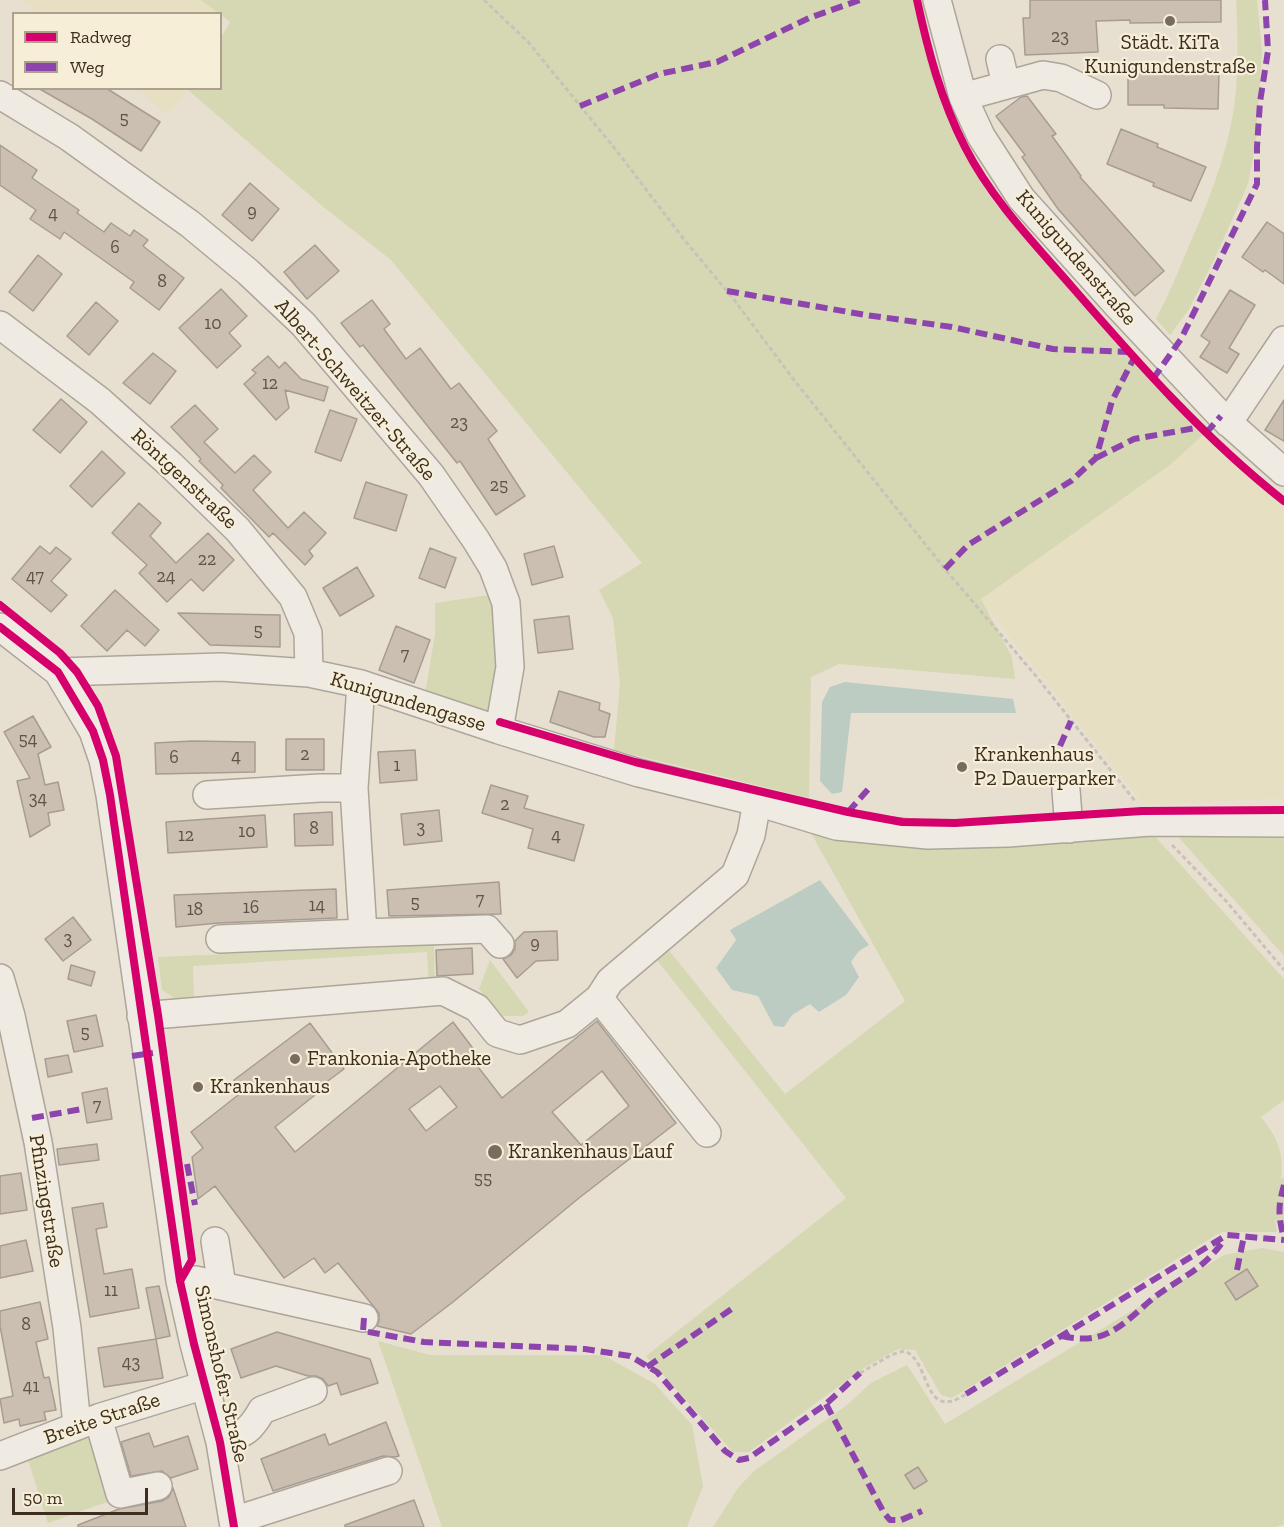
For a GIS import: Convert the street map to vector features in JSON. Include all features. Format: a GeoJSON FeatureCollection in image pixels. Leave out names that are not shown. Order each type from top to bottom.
{"type":"FeatureCollection","features":[{"type":"Feature","properties":{"kind":"street","name":"Kunigundenstraße"},"geometry":{"type":"LineString","coordinates":[[938,0],[963,97],[981,136],[1021,198],[1116,305],[1228,423],[1284,472]]}},
{"type":"Feature","properties":{"kind":"street"},"geometry":{"type":"LineString","coordinates":[[1000,59],[1006,85]]}},
{"type":"Feature","properties":{"kind":"street"},"geometry":{"type":"LineString","coordinates":[[963,97],[1042,75],[1061,78],[1097,94]]}},
{"type":"Feature","properties":{"kind":"street","name":"Albert-Schweitzer-Straße"},"geometry":{"type":"LineString","coordinates":[[0,95],[69,137],[190,224],[248,272],[303,324],[430,475],[493,568],[506,603],[510,667],[500,730]]}},
{"type":"Feature","properties":{"kind":"street","name":"Röntgenstraße"},"geometry":{"type":"LineString","coordinates":[[1,328],[100,401],[238,530],[293,597],[308,633],[309,673]]}},
{"type":"Feature","properties":{"kind":"street"},"geometry":{"type":"LineString","coordinates":[[1228,423],[1283,342]]}},
{"type":"Feature","properties":{"kind":"street","name":"Simonshofer Straße"},"geometry":{"type":"LineString","coordinates":[[0,627],[58,672],[93,731],[103,760],[110,795],[180,1281],[220,1442],[234,1524]]}},
{"type":"Feature","properties":{"kind":"street","name":"Kunigundengasse"},"geometry":{"type":"LineString","coordinates":[[58,672],[221,667],[309,673],[361,684],[639,773],[757,802],[837,826],[928,835],[1069,829],[1150,822],[1284,823]]}},
{"type":"Feature","properties":{"kind":"street"},"geometry":{"type":"LineString","coordinates":[[361,684],[354,788],[363,933]]}},
{"type":"Feature","properties":{"kind":"street"},"geometry":{"type":"LineString","coordinates":[[207,795],[354,788]]}},
{"type":"Feature","properties":{"kind":"street"},"geometry":{"type":"LineString","coordinates":[[1066,790],[1069,829]]}},
{"type":"Feature","properties":{"kind":"street"},"geometry":{"type":"LineString","coordinates":[[141,1016],[442,991],[477,1008],[497,1033],[520,1040],[567,1024],[599,998],[610,981],[735,875],[751,835],[757,802]]}},
{"type":"Feature","properties":{"kind":"street"},"geometry":{"type":"LineString","coordinates":[[220,939],[487,929],[500,944]]}},
{"type":"Feature","properties":{"kind":"street","name":"Pfinzingstraße"},"geometry":{"type":"LineString","coordinates":[[0,978],[38,1142],[67,1328],[88,1422],[120,1494],[158,1486]]}},
{"type":"Feature","properties":{"kind":"street"},"geometry":{"type":"LineString","coordinates":[[599,998],[707,1133]]}},
{"type":"Feature","properties":{"kind":"street"},"geometry":{"type":"LineString","coordinates":[[215,1241],[222,1287]]}},
{"type":"Feature","properties":{"kind":"street","name":"Simonshofer Straße"},"geometry":{"type":"LineString","coordinates":[[180,1281],[195,1280],[364,1318]]}},
{"type":"Feature","properties":{"kind":"street","name":"Breite Straße"},"geometry":{"type":"LineString","coordinates":[[0,1456],[88,1422],[205,1385]]}},
{"type":"Feature","properties":{"kind":"street"},"geometry":{"type":"LineString","coordinates":[[220,1442],[243,1433],[253,1426],[262,1410],[313,1391]]}},
{"type":"Feature","properties":{"kind":"street"},"geometry":{"type":"LineString","coordinates":[[234,1524],[388,1471]]}},
{"type":"Feature","properties":{"kind":"path"},"geometry":{"type":"LineString","coordinates":[[484,0],[529,43],[609,141],[794,380],[945,569],[1036,676],[1150,822],[1226,901],[1284,970]]}},
{"type":"Feature","properties":{"kind":"path"},"geometry":{"type":"LineString","coordinates":[[861,1373],[891,1355],[904,1351],[912,1356],[938,1399],[945,1403],[955,1402],[966,1394]]}},
{"type":"Feature","properties":{"kind":"shaded area"},"geometry":{"type":"Polygon","coordinates":[[[19,0],[201,0],[218,12],[39,12],[19,0]]]}},
{"type":"Feature","properties":{"kind":"shaded area"},"geometry":{"type":"Polygon","coordinates":[[[139,90],[188,90],[167,115],[139,90]]]}},
{"type":"Feature","properties":{"kind":"shaded area"},"geometry":{"type":"Polygon","coordinates":[[[1203,435],[1284,506],[1284,798],[1144,805],[980,599],[1170,465],[1203,435]]]}},
{"type":"Feature","properties":{"kind":"shaded area"},"geometry":{"type":"Polygon","coordinates":[[[845,682],[1013,699],[1016,713],[851,713],[842,792],[832,794],[820,781],[822,702],[830,687],[845,682]]]}},
{"type":"Feature","properties":{"kind":"shaded area"},"geometry":{"type":"Polygon","coordinates":[[[820,880],[869,945],[859,951],[851,962],[859,977],[846,995],[819,1012],[810,1004],[792,1015],[784,1027],[774,1026],[758,996],[732,990],[716,968],[736,940],[730,930],[820,880]]]}},
{"type":"Feature","properties":{"kind":"green space"},"geometry":{"type":"Polygon","coordinates":[[[201,0],[913,0],[942,106],[962,150],[990,197],[1121,349],[1153,379],[1203,435],[1170,465],[981,599],[1012,657],[1015,679],[839,664],[811,677],[809,798],[614,750],[620,683],[613,618],[599,590],[642,563],[391,260],[321,205],[188,90],[222,90],[222,36],[230,22],[222,16],[222,12],[217,12],[201,0]]]}},
{"type":"Feature","properties":{"kind":"green space"},"geometry":{"type":"Polygon","coordinates":[[[1236,0],[1257,0],[1262,51],[1256,142],[1248,184],[1189,309],[1170,335],[1156,319],[1208,199],[1225,149],[1233,114],[1238,57],[1236,0]]]}},
{"type":"Feature","properties":{"kind":"green space"},"geometry":{"type":"Polygon","coordinates":[[[489,595],[494,624],[496,667],[490,710],[480,714],[425,694],[435,634],[435,603],[489,595]]]}},
{"type":"Feature","properties":{"kind":"green space"},"geometry":{"type":"Polygon","coordinates":[[[1151,832],[1284,979],[1284,1100],[1261,1117],[1275,1138],[1280,1152],[1281,1179],[1284,1177],[1284,1234],[1275,1219],[1277,1232],[1223,1232],[1216,1235],[952,1398],[941,1395],[915,1350],[898,1349],[864,1368],[749,1452],[733,1452],[646,1356],[846,1198],[656,959],[667,948],[785,1094],[905,1001],[811,833],[941,846],[1151,832]]]}},
{"type":"Feature","properties":{"kind":"green space"},"geometry":{"type":"Polygon","coordinates":[[[1174,832],[1284,836],[1284,956],[1174,832]]]}},
{"type":"Feature","properties":{"kind":"green space"},"geometry":{"type":"Polygon","coordinates":[[[434,945],[435,985],[429,987],[427,952],[193,966],[194,1001],[177,1000],[162,990],[158,957],[434,945]]]}},
{"type":"Feature","properties":{"kind":"green space"},"geometry":{"type":"Polygon","coordinates":[[[490,960],[529,1012],[523,1016],[503,1016],[479,989],[490,960]]]}},
{"type":"Feature","properties":{"kind":"green space"},"geometry":{"type":"Polygon","coordinates":[[[1262,1248],[1284,1252],[1284,1524],[1276,1527],[713,1527],[738,1488],[754,1471],[847,1405],[871,1383],[907,1365],[945,1424],[1224,1255],[1262,1248]]]}},
{"type":"Feature","properties":{"kind":"green space"},"geometry":{"type":"Polygon","coordinates":[[[378,1341],[430,1355],[603,1355],[655,1384],[692,1425],[703,1486],[687,1527],[442,1527],[378,1341]]]}},
{"type":"Feature","properties":{"kind":"green space"},"geometry":{"type":"Polygon","coordinates":[[[89,1434],[110,1501],[48,1523],[27,1457],[89,1434]]]}},
{"type":"Feature","properties":{"kind":"building"},"geometry":{"type":"Polygon","coordinates":[[[1030,0],[1221,0],[1221,22],[1096,21],[1098,52],[1025,55],[1023,18],[1030,18],[1030,0]]]}},
{"type":"Feature","properties":{"kind":"building"},"geometry":{"type":"Polygon","coordinates":[[[1128,69],[1219,73],[1218,109],[1128,105],[1128,69]]]}},
{"type":"Feature","properties":{"kind":"building"},"geometry":{"type":"Polygon","coordinates":[[[41,90],[109,90],[160,122],[141,151],[41,90]]]}},
{"type":"Feature","properties":{"kind":"building"},"geometry":{"type":"Polygon","coordinates":[[[1027,96],[1056,134],[1052,136],[1080,177],[1164,271],[1135,296],[1058,209],[1022,157],[1025,155],[996,116],[1021,97],[1027,96]]]}},
{"type":"Feature","properties":{"kind":"building"},"geometry":{"type":"Polygon","coordinates":[[[1121,129],[1206,167],[1191,201],[1107,164],[1121,129]]]}},
{"type":"Feature","properties":{"kind":"building"},"geometry":{"type":"Polygon","coordinates":[[[0,145],[37,170],[32,178],[79,210],[77,213],[104,232],[111,223],[130,236],[134,230],[148,240],[143,246],[184,278],[159,310],[130,288],[134,282],[64,232],[60,239],[30,219],[36,210],[0,185],[0,145]]]}},
{"type":"Feature","properties":{"kind":"building"},"geometry":{"type":"Polygon","coordinates":[[[250,183],[279,209],[252,241],[222,215],[250,183]]]}},
{"type":"Feature","properties":{"kind":"building"},"geometry":{"type":"Polygon","coordinates":[[[1267,222],[1284,234],[1284,284],[1242,257],[1267,222]]]}},
{"type":"Feature","properties":{"kind":"building"},"geometry":{"type":"Polygon","coordinates":[[[315,245],[339,271],[307,299],[284,272],[315,245]]]}},
{"type":"Feature","properties":{"kind":"building"},"geometry":{"type":"Polygon","coordinates":[[[38,255],[62,274],[33,311],[9,292],[38,255]]]}},
{"type":"Feature","properties":{"kind":"building"},"geometry":{"type":"Polygon","coordinates":[[[221,289],[247,316],[229,333],[241,346],[217,368],[179,328],[221,289]]]}},
{"type":"Feature","properties":{"kind":"building"},"geometry":{"type":"Polygon","coordinates":[[[1230,290],[1255,305],[1229,348],[1239,354],[1227,373],[1200,357],[1210,342],[1201,336],[1230,290]]]}},
{"type":"Feature","properties":{"kind":"building"},"geometry":{"type":"Polygon","coordinates":[[[372,300],[390,324],[384,329],[406,359],[420,348],[451,389],[459,383],[497,431],[488,439],[525,496],[496,515],[460,461],[457,463],[363,345],[360,347],[341,323],[372,300]]]}},
{"type":"Feature","properties":{"kind":"building"},"geometry":{"type":"Polygon","coordinates":[[[96,302],[118,321],[89,355],[67,336],[96,302]]]}},
{"type":"Feature","properties":{"kind":"building"},"geometry":{"type":"Polygon","coordinates":[[[153,353],[176,371],[150,404],[123,383],[153,353]]]}},
{"type":"Feature","properties":{"kind":"building"},"geometry":{"type":"Polygon","coordinates":[[[268,356],[279,368],[285,362],[301,379],[328,387],[324,401],[285,390],[289,408],[276,420],[244,384],[256,373],[252,370],[268,356]]]}},
{"type":"Feature","properties":{"kind":"building"},"geometry":{"type":"Polygon","coordinates":[[[61,399],[87,422],[60,453],[33,430],[61,399]]]}},
{"type":"Feature","properties":{"kind":"building"},"geometry":{"type":"Polygon","coordinates":[[[1284,400],[1284,441],[1265,430],[1284,400]]]}},
{"type":"Feature","properties":{"kind":"building"},"geometry":{"type":"Polygon","coordinates":[[[195,405],[218,429],[204,442],[235,473],[254,455],[271,472],[253,490],[288,528],[304,512],[326,533],[309,551],[313,556],[305,565],[273,533],[269,537],[221,488],[223,485],[199,461],[201,459],[171,427],[195,405]]]}},
{"type":"Feature","properties":{"kind":"building"},"geometry":{"type":"Polygon","coordinates":[[[330,410],[357,419],[341,461],[315,452],[330,410]]]}},
{"type":"Feature","properties":{"kind":"building"},"geometry":{"type":"Polygon","coordinates":[[[102,451],[125,473],[92,507],[70,486],[102,451]]]}},
{"type":"Feature","properties":{"kind":"building"},"geometry":{"type":"Polygon","coordinates":[[[366,482],[407,495],[396,531],[354,518],[366,482]]]}},
{"type":"Feature","properties":{"kind":"building"},"geometry":{"type":"Polygon","coordinates":[[[139,503],[161,523],[150,536],[176,563],[208,533],[234,560],[203,591],[191,579],[167,602],[139,573],[147,565],[112,533],[139,503]]]}},
{"type":"Feature","properties":{"kind":"building"},"geometry":{"type":"Polygon","coordinates":[[[40,546],[50,554],[56,547],[71,559],[51,581],[67,595],[51,612],[12,579],[40,546]]]}},
{"type":"Feature","properties":{"kind":"building"},"geometry":{"type":"Polygon","coordinates":[[[554,546],[563,577],[532,585],[524,554],[554,546]]]}},
{"type":"Feature","properties":{"kind":"building"},"geometry":{"type":"Polygon","coordinates":[[[430,548],[456,558],[445,588],[419,578],[430,548]]]}},
{"type":"Feature","properties":{"kind":"building"},"geometry":{"type":"Polygon","coordinates":[[[357,567],[374,596],[340,616],[323,588],[357,567]]]}},
{"type":"Feature","properties":{"kind":"building"},"geometry":{"type":"Polygon","coordinates":[[[115,590],[159,630],[145,646],[127,630],[107,651],[81,626],[115,590]]]}},
{"type":"Feature","properties":{"kind":"building"},"geometry":{"type":"Polygon","coordinates":[[[178,613],[280,615],[280,647],[210,645],[178,613]]]}},
{"type":"Feature","properties":{"kind":"building"},"geometry":{"type":"Polygon","coordinates":[[[569,616],[573,649],[538,653],[534,620],[569,616]]]}},
{"type":"Feature","properties":{"kind":"building"},"geometry":{"type":"Polygon","coordinates":[[[396,626],[430,640],[414,683],[379,670],[396,626]]]}},
{"type":"Feature","properties":{"kind":"building"},"geometry":{"type":"Polygon","coordinates":[[[559,691],[600,703],[599,710],[610,714],[605,737],[594,737],[550,722],[559,691]]]}},
{"type":"Feature","properties":{"kind":"building"},"geometry":{"type":"Polygon","coordinates":[[[33,716],[51,747],[38,754],[45,785],[58,782],[64,810],[48,813],[50,825],[30,837],[17,781],[30,778],[4,732],[33,716]]]}},
{"type":"Feature","properties":{"kind":"building"},"geometry":{"type":"Polygon","coordinates":[[[286,739],[324,739],[324,770],[286,770],[286,739]]]}},
{"type":"Feature","properties":{"kind":"building"},"geometry":{"type":"Polygon","coordinates":[[[255,742],[255,772],[156,774],[155,743],[255,742]]]}},
{"type":"Feature","properties":{"kind":"building"},"geometry":{"type":"Polygon","coordinates":[[[415,750],[417,780],[380,783],[378,752],[415,750]]]}},
{"type":"Feature","properties":{"kind":"building"},"geometry":{"type":"Polygon","coordinates":[[[491,785],[528,796],[524,808],[584,825],[574,861],[528,848],[533,829],[482,813],[491,785]]]}},
{"type":"Feature","properties":{"kind":"building"},"geometry":{"type":"Polygon","coordinates":[[[439,810],[442,841],[404,845],[401,814],[439,810]]]}},
{"type":"Feature","properties":{"kind":"building"},"geometry":{"type":"Polygon","coordinates":[[[332,812],[333,845],[295,846],[294,814],[332,812]]]}},
{"type":"Feature","properties":{"kind":"building"},"geometry":{"type":"Polygon","coordinates":[[[265,815],[267,847],[168,853],[166,822],[265,815]]]}},
{"type":"Feature","properties":{"kind":"building"},"geometry":{"type":"Polygon","coordinates":[[[499,882],[501,914],[389,916],[387,890],[499,882]]]}},
{"type":"Feature","properties":{"kind":"building"},"geometry":{"type":"Polygon","coordinates":[[[336,889],[337,918],[176,927],[174,895],[336,889]]]}},
{"type":"Feature","properties":{"kind":"building"},"geometry":{"type":"Polygon","coordinates":[[[73,917],[91,940],[63,961],[45,939],[73,917]]]}},
{"type":"Feature","properties":{"kind":"building"},"geometry":{"type":"Polygon","coordinates":[[[557,931],[558,960],[536,961],[517,978],[503,959],[511,955],[515,949],[515,941],[524,932],[557,931]]]}},
{"type":"Feature","properties":{"kind":"building"},"geometry":{"type":"Polygon","coordinates":[[[472,948],[473,974],[437,976],[436,950],[472,948]]]}},
{"type":"Feature","properties":{"kind":"building"},"geometry":{"type":"Polygon","coordinates":[[[71,965],[95,972],[91,986],[68,979],[71,965]]]}},
{"type":"Feature","properties":{"kind":"building"},"geometry":{"type":"Polygon","coordinates":[[[96,1015],[103,1046],[74,1052],[67,1021],[96,1015]]]}},
{"type":"Feature","properties":{"kind":"building","name":"Krankenhaus Lauf"},"geometry":{"type":"Polygon","coordinates":[[[597,1021],[676,1123],[411,1334],[377,1326],[379,1313],[338,1263],[325,1273],[314,1258],[284,1278],[215,1186],[198,1199],[192,1157],[203,1148],[191,1132],[242,1092],[234,1080],[310,1023],[344,1069],[313,1092],[315,1095],[275,1127],[295,1152],[453,1022],[478,1055],[472,1059],[502,1098],[597,1021]],[[602,1071],[552,1112],[581,1145],[629,1106],[602,1071]],[[440,1086],[409,1109],[426,1131],[457,1107],[440,1086]]]}},
{"type":"Feature","properties":{"kind":"building"},"geometry":{"type":"Polygon","coordinates":[[[68,1055],[72,1072],[48,1077],[45,1059],[68,1055]]]}},
{"type":"Feature","properties":{"kind":"building"},"geometry":{"type":"Polygon","coordinates":[[[107,1088],[112,1119],[87,1123],[82,1093],[107,1088]]]}},
{"type":"Feature","properties":{"kind":"building"},"geometry":{"type":"Polygon","coordinates":[[[97,1144],[99,1160],[59,1165],[57,1149],[97,1144]]]}},
{"type":"Feature","properties":{"kind":"building"},"geometry":{"type":"Polygon","coordinates":[[[21,1173],[27,1210],[0,1214],[0,1176],[21,1173]]]}},
{"type":"Feature","properties":{"kind":"building"},"geometry":{"type":"Polygon","coordinates":[[[103,1203],[107,1227],[96,1229],[104,1274],[132,1269],[139,1308],[90,1317],[72,1208],[103,1203]]]}},
{"type":"Feature","properties":{"kind":"building"},"geometry":{"type":"Polygon","coordinates":[[[26,1240],[33,1271],[0,1278],[0,1246],[26,1240]]]}},
{"type":"Feature","properties":{"kind":"building"},"geometry":{"type":"Polygon","coordinates":[[[1247,1269],[1258,1286],[1236,1300],[1225,1283],[1247,1269]]]}},
{"type":"Feature","properties":{"kind":"building"},"geometry":{"type":"Polygon","coordinates":[[[159,1286],[170,1336],[156,1339],[146,1288],[159,1286]]]}},
{"type":"Feature","properties":{"kind":"building"},"geometry":{"type":"Polygon","coordinates":[[[40,1302],[48,1339],[36,1342],[44,1378],[49,1377],[56,1410],[44,1412],[46,1420],[20,1426],[19,1419],[4,1423],[0,1399],[13,1396],[0,1326],[0,1311],[40,1302]]]}},
{"type":"Feature","properties":{"kind":"building"},"geometry":{"type":"Polygon","coordinates":[[[277,1332],[370,1359],[378,1383],[341,1395],[337,1383],[328,1386],[323,1379],[316,1376],[308,1376],[276,1366],[241,1378],[231,1349],[277,1332]]]}},
{"type":"Feature","properties":{"kind":"building"},"geometry":{"type":"Polygon","coordinates":[[[156,1339],[163,1378],[104,1387],[98,1348],[156,1339]]]}},
{"type":"Feature","properties":{"kind":"building"},"geometry":{"type":"Polygon","coordinates":[[[386,1422],[399,1456],[383,1456],[273,1491],[261,1459],[325,1434],[329,1445],[386,1422]]]}},
{"type":"Feature","properties":{"kind":"building"},"geometry":{"type":"Polygon","coordinates":[[[149,1433],[154,1447],[188,1436],[198,1469],[171,1478],[162,1471],[131,1476],[121,1442],[149,1433]]]}},
{"type":"Feature","properties":{"kind":"building"},"geometry":{"type":"Polygon","coordinates":[[[918,1467],[927,1481],[914,1489],[905,1475],[918,1467]]]}},
{"type":"Feature","properties":{"kind":"building"},"geometry":{"type":"Polygon","coordinates":[[[173,1488],[186,1527],[78,1527],[78,1525],[119,1509],[162,1501],[169,1497],[173,1488]]]}},
{"type":"Feature","properties":{"kind":"building"},"geometry":{"type":"Polygon","coordinates":[[[414,1500],[424,1527],[345,1527],[345,1525],[414,1500]]]}},
{"type":"Feature","properties":{"kind":"marked path"},"geometry":{"type":"LineString","coordinates":[[580,106],[659,74],[717,62],[809,18],[860,0]]}},
{"type":"Feature","properties":{"kind":"marked path"},"geometry":{"type":"LineString","coordinates":[[1153,379],[1181,339],[1257,184],[1260,102],[1268,51],[1265,0]]}},
{"type":"Feature","properties":{"kind":"marked path"},"geometry":{"type":"LineString","coordinates":[[727,291],[952,327],[1053,349],[1128,352]]}},
{"type":"Feature","properties":{"kind":"marked path"},"geometry":{"type":"LineString","coordinates":[[945,569],[968,545],[1071,481],[1096,458],[1112,401],[1134,358]]}},
{"type":"Feature","properties":{"kind":"marked path"},"geometry":{"type":"LineString","coordinates":[[1206,433],[1221,416]]}},
{"type":"Feature","properties":{"kind":"marked path"},"geometry":{"type":"LineString","coordinates":[[1096,458],[1134,439],[1201,427]]}},
{"type":"Feature","properties":{"kind":"marked path"},"geometry":{"type":"LineString","coordinates":[[1060,746],[1071,721]]}},
{"type":"Feature","properties":{"kind":"marked path"},"geometry":{"type":"LineString","coordinates":[[848,812],[872,785]]}},
{"type":"Feature","properties":{"kind":"marked path"},"geometry":{"type":"LineString","coordinates":[[132,1056],[153,1053]]}},
{"type":"Feature","properties":{"kind":"marked path"},"geometry":{"type":"LineString","coordinates":[[32,1118],[82,1109]]}},
{"type":"Feature","properties":{"kind":"marked path"},"geometry":{"type":"LineString","coordinates":[[187,1164],[195,1205]]}},
{"type":"Feature","properties":{"kind":"marked path"},"geometry":{"type":"LineString","coordinates":[[1284,1185],[1280,1211],[1284,1238]]}},
{"type":"Feature","properties":{"kind":"marked path"},"geometry":{"type":"LineString","coordinates":[[966,1394],[1227,1235],[1284,1240]]}},
{"type":"Feature","properties":{"kind":"marked path"},"geometry":{"type":"LineString","coordinates":[[1237,1270],[1244,1236]]}},
{"type":"Feature","properties":{"kind":"marked path"},"geometry":{"type":"LineString","coordinates":[[1062,1336],[1088,1338],[1100,1336],[1118,1328],[1156,1296],[1200,1266],[1224,1240]]}},
{"type":"Feature","properties":{"kind":"marked path"},"geometry":{"type":"LineString","coordinates":[[647,1367],[736,1306]]}},
{"type":"Feature","properties":{"kind":"marked path"},"geometry":{"type":"LineString","coordinates":[[364,1318],[363,1331],[424,1342],[585,1349],[630,1356],[657,1372],[725,1451],[739,1460],[749,1458],[826,1404],[860,1373]]}},
{"type":"Feature","properties":{"kind":"marked path"},"geometry":{"type":"LineString","coordinates":[[826,1404],[884,1513],[890,1520],[901,1520],[922,1511]]}},
{"type":"Feature","properties":{"kind":"cycle path"},"geometry":{"type":"LineString","coordinates":[[917,0],[931,57],[956,129],[976,166],[1001,203],[1147,372],[1227,452],[1284,501]]}},
{"type":"Feature","properties":{"kind":"cycle path"},"geometry":{"type":"LineString","coordinates":[[0,605],[60,653],[77,672],[98,706],[116,756],[158,1015],[192,1260],[180,1281]]}},
{"type":"Feature","properties":{"kind":"cycle path"},"geometry":{"type":"LineString","coordinates":[[0,627],[58,672],[93,731],[103,760],[110,795],[180,1281],[220,1442],[234,1527]]}},
{"type":"Feature","properties":{"kind":"cycle path"},"geometry":{"type":"LineString","coordinates":[[500,722],[635,762],[848,812],[902,822],[955,823],[1142,811],[1284,810]]}},
{"type":"Feature","properties":{"kind":"place","name":"Städt. KiTa Kunigundenstraße"},"geometry":{"type":"Point","coordinates":[1170,21]}},
{"type":"Feature","properties":{"kind":"place","name":"Krankenhaus P2 Dauerparker"},"geometry":{"type":"Point","coordinates":[962,767]}},
{"type":"Feature","properties":{"kind":"place","name":"Frankonia-Apotheke"},"geometry":{"type":"Point","coordinates":[295,1059]}},
{"type":"Feature","properties":{"kind":"place","name":"Krankenhaus"},"geometry":{"type":"Point","coordinates":[198,1087]}},
{"type":"Feature","properties":{"kind":"place","name":"Krankenhaus Lauf"},"geometry":{"type":"Point","coordinates":[495,1152]}}]}
